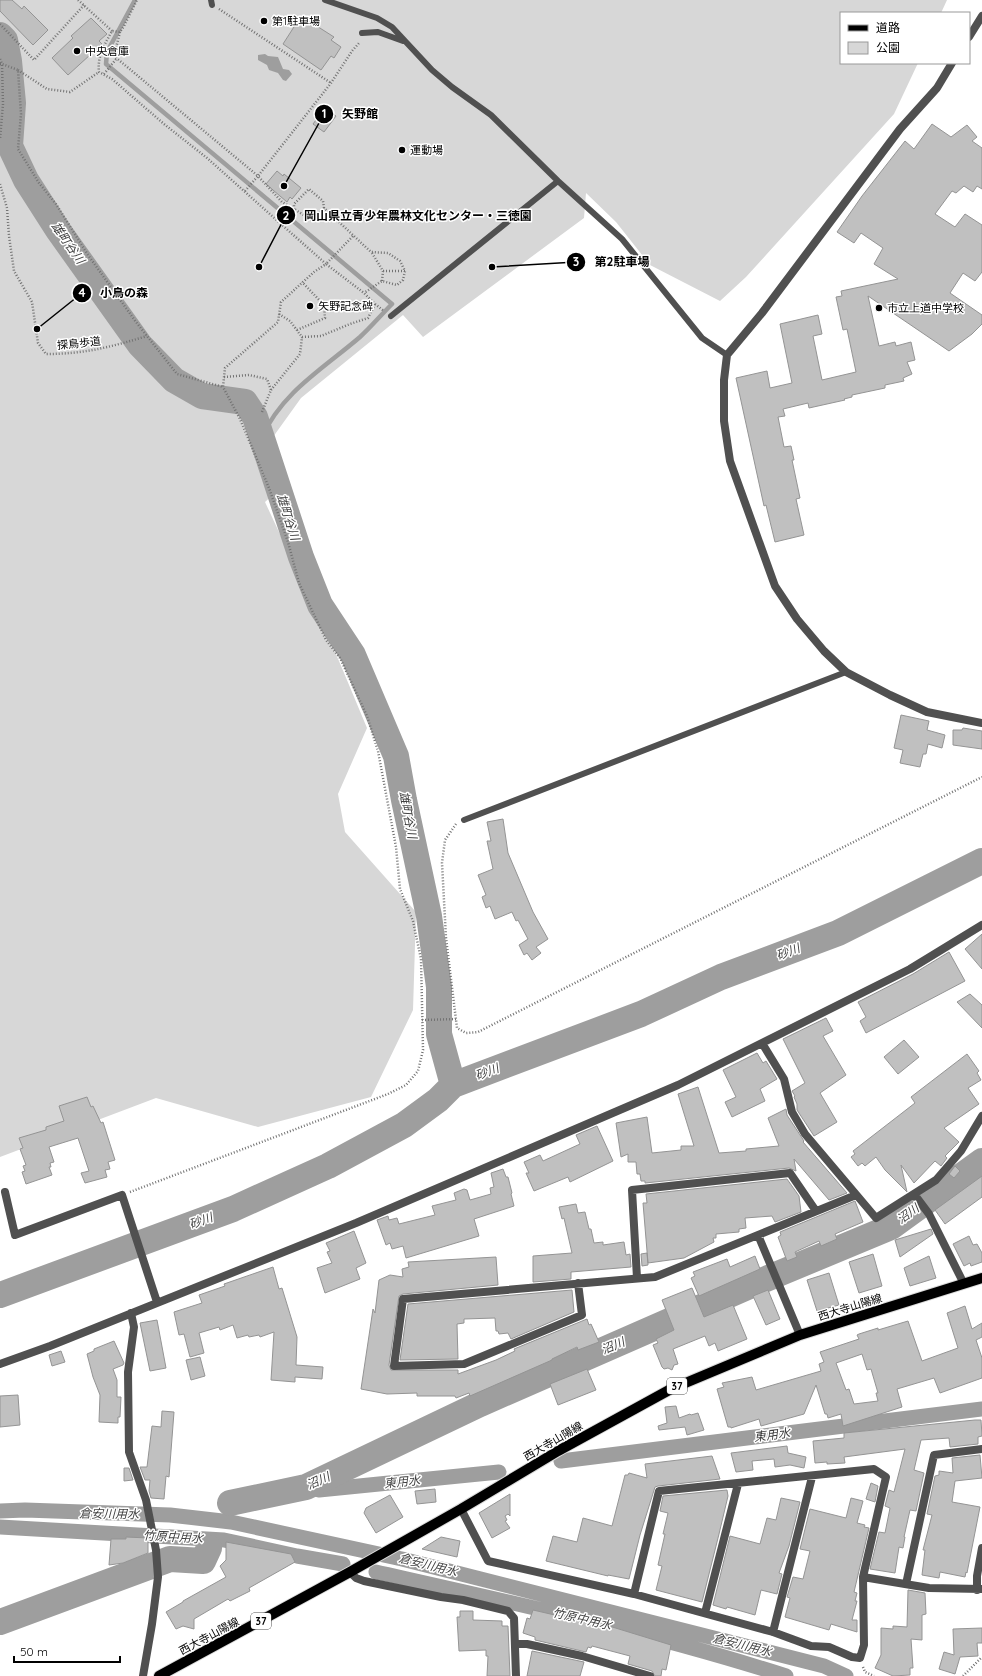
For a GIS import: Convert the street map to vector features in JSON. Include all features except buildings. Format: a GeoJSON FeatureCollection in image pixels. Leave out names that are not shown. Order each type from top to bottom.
{"type":"FeatureCollection","features":[{"type":"Feature","properties":{"kind":"main road","name":"西大寺山陽線"},"geometry":{"type":"LineString","coordinates":[[159,1676],[350,1572],[461,1509],[558,1451],[671,1389],[800,1335],[982,1278]]}},
{"type":"Feature","properties":{"kind":"street"},"geometry":{"type":"LineString","coordinates":[[970,35],[982,16]]}},
{"type":"Feature","properties":{"kind":"street"},"geometry":{"type":"LineString","coordinates":[[951,64],[937,88],[900,129],[762,313],[727,355],[724,380],[724,421],[730,461],[775,586],[797,619],[824,651],[846,672],[890,696],[927,712],[982,723]]}},
{"type":"Feature","properties":{"kind":"street"},"geometry":{"type":"LineString","coordinates":[[0,1364],[50,1346],[157,1302],[199,1287],[356,1223],[656,1094],[910,969],[982,925]]}},
{"type":"Feature","properties":{"kind":"street"},"geometry":{"type":"LineString","coordinates":[[762,1043],[784,1080],[792,1112],[805,1134],[876,1218],[936,1180],[961,1151],[982,1116]]}},
{"type":"Feature","properties":{"kind":"street"},"geometry":{"type":"LineString","coordinates":[[637,1278],[632,1190],[790,1174],[816,1211]]}},
{"type":"Feature","properties":{"kind":"street"},"geometry":{"type":"LineString","coordinates":[[5,1192],[15,1235],[123,1198],[150,1285],[157,1302]]}},
{"type":"Feature","properties":{"kind":"street"},"geometry":{"type":"LineString","coordinates":[[914,1194],[929,1214],[964,1284]]}},
{"type":"Feature","properties":{"kind":"street"},"geometry":{"type":"LineString","coordinates":[[578,1283],[582,1315],[464,1364],[394,1366],[403,1298],[578,1283],[637,1278],[655,1277],[856,1195]]}},
{"type":"Feature","properties":{"kind":"street"},"geometry":{"type":"LineString","coordinates":[[758,1235],[800,1335]]}},
{"type":"Feature","properties":{"kind":"street"},"geometry":{"type":"LineString","coordinates":[[131,1313],[134,1327],[128,1372],[129,1452],[146,1500],[156,1550],[158,1577],[143,1676]]}},
{"type":"Feature","properties":{"kind":"street"},"geometry":{"type":"LineString","coordinates":[[906,1584],[934,1455],[982,1449]]}},
{"type":"Feature","properties":{"kind":"street"},"geometry":{"type":"LineString","coordinates":[[461,1509],[488,1561],[634,1594],[773,1632],[811,1646],[829,1647],[860,1658],[864,1645],[863,1577],[886,1477],[874,1469],[812,1477],[660,1491],[634,1594]]}},
{"type":"Feature","properties":{"kind":"street"},"geometry":{"type":"LineString","coordinates":[[773,1632],[812,1477]]}},
{"type":"Feature","properties":{"kind":"street"},"geometry":{"type":"LineString","coordinates":[[705,1613],[738,1484]]}},
{"type":"Feature","properties":{"kind":"street"},"geometry":{"type":"LineString","coordinates":[[863,1577],[929,1588],[979,1590],[977,1576],[982,1548]]}},
{"type":"Feature","properties":{"kind":"street"},"geometry":{"type":"LineString","coordinates":[[350,1572],[356,1578],[364,1581],[441,1597],[463,1600],[508,1611],[514,1618],[516,1676]]}},
{"type":"Feature","properties":{"kind":"street"},"geometry":{"type":"LineString","coordinates":[[516,1644],[527,1644],[582,1656],[650,1676]]}},
{"type":"Feature","properties":{"kind":"lane"},"geometry":{"type":"LineString","coordinates":[[325,0],[377,18],[392,27],[432,70],[452,87],[491,115],[558,181],[622,239],[702,338],[727,355]]}},
{"type":"Feature","properties":{"kind":"lane"},"geometry":{"type":"LineString","coordinates":[[362,33],[378,32],[405,42]]}},
{"type":"Feature","properties":{"kind":"lane"},"geometry":{"type":"LineString","coordinates":[[391,316],[558,181]]}},
{"type":"Feature","properties":{"kind":"lane"},"geometry":{"type":"LineString","coordinates":[[464,820],[846,672]]}},
{"type":"Feature","properties":{"kind":"path"},"geometry":{"type":"LineString","coordinates":[[78,0],[112,31],[120,32]]}},
{"type":"Feature","properties":{"kind":"path"},"geometry":{"type":"LineString","coordinates":[[137,0],[120,32],[114,56],[258,176],[282,202],[312,220],[324,208]]}},
{"type":"Feature","properties":{"kind":"path"},"geometry":{"type":"LineString","coordinates":[[211,2],[331,83]]}},
{"type":"Feature","properties":{"kind":"path"},"geometry":{"type":"LineString","coordinates":[[0,24],[34,60],[84,5]]}},
{"type":"Feature","properties":{"kind":"path"},"geometry":{"type":"LineString","coordinates":[[99,72],[98,62],[102,48],[112,31]]}},
{"type":"Feature","properties":{"kind":"path"},"geometry":{"type":"LineString","coordinates":[[245,192],[331,83],[352,51],[365,37],[378,32]]}},
{"type":"Feature","properties":{"kind":"path"},"geometry":{"type":"LineString","coordinates":[[104,74],[117,58]]}},
{"type":"Feature","properties":{"kind":"path"},"geometry":{"type":"LineString","coordinates":[[0,59],[3,104],[0,139]]}},
{"type":"Feature","properties":{"kind":"path"},"geometry":{"type":"LineString","coordinates":[[1,64],[18,70],[47,89],[70,92],[99,72]]}},
{"type":"Feature","properties":{"kind":"path"},"geometry":{"type":"LineString","coordinates":[[18,70],[21,114],[18,149],[39,183],[56,204],[88,255],[147,336],[177,374],[223,387]]}},
{"type":"Feature","properties":{"kind":"path"},"geometry":{"type":"LineString","coordinates":[[99,72],[112,79],[164,124],[207,158],[326,264],[364,293],[375,304],[368,318],[321,336],[302,337]]}},
{"type":"Feature","properties":{"kind":"path","name":"探鳥歩道"},"geometry":{"type":"LineString","coordinates":[[0,184],[7,208],[14,271],[32,302],[38,344],[46,354],[69,354],[103,349],[147,336]]}},
{"type":"Feature","properties":{"kind":"path"},"geometry":{"type":"LineString","coordinates":[[294,209],[294,204],[309,189],[323,201],[324,208],[371,252],[383,271],[382,281]]}},
{"type":"Feature","properties":{"kind":"path"},"geometry":{"type":"LineString","coordinates":[[277,219],[294,209]]}},
{"type":"Feature","properties":{"kind":"path"},"geometry":{"type":"LineString","coordinates":[[123,1198],[388,1094],[406,1085],[418,1071],[423,1050],[421,959],[413,921],[400,889],[396,847],[378,751],[367,716],[340,658],[326,640],[299,583],[288,542],[269,488],[240,419],[223,387],[225,368],[278,322],[281,302],[302,282],[326,264],[353,236]]}},
{"type":"Feature","properties":{"kind":"path"},"geometry":{"type":"LineString","coordinates":[[364,293],[382,281],[397,285],[403,280],[405,271],[400,261],[388,253],[371,252]]}},
{"type":"Feature","properties":{"kind":"path"},"geometry":{"type":"LineString","coordinates":[[383,271],[405,271]]}},
{"type":"Feature","properties":{"kind":"path"},"geometry":{"type":"LineString","coordinates":[[297,330],[325,318],[324,305],[302,282]]}},
{"type":"Feature","properties":{"kind":"path"},"geometry":{"type":"LineString","coordinates":[[262,412],[271,390],[281,380],[300,354],[302,337],[290,320],[279,314]]}},
{"type":"Feature","properties":{"kind":"path"},"geometry":{"type":"LineString","coordinates":[[224,377],[249,375],[267,379],[271,390]]}},
{"type":"Feature","properties":{"kind":"path"},"geometry":{"type":"LineString","coordinates":[[464,820],[456,824],[445,840],[442,863],[446,938],[457,1028],[466,1032],[478,1032],[982,777]]}},
{"type":"Feature","properties":{"kind":"path"},"geometry":{"type":"LineString","coordinates":[[422,1020],[457,1019]]}},
{"type":"Feature","properties":{"kind":"path"},"geometry":{"type":"LineString","coordinates":[[962,1676],[982,1657]]}},
{"type":"Feature","properties":{"kind":"green space"},"geometry":{"type":"Polygon","coordinates":[[[0,0],[947,0],[941,12],[840,12],[840,64],[918,64],[894,114],[746,277],[720,301],[650,265],[616,222],[586,193],[584,218],[423,337],[403,315],[301,398],[273,437],[287,482],[265,502],[339,661],[367,728],[338,794],[345,832],[416,912],[413,1010],[371,1097],[258,1127],[156,1098],[0,1157],[0,0]]]}},
{"type":"Feature","properties":{"kind":"shaded area"},"geometry":{"type":"Polygon","coordinates":[[[265,54],[268,56],[278,57],[283,69],[289,70],[292,74],[286,81],[283,80],[278,73],[269,70],[267,65],[258,60],[258,55],[265,54]]]}},
{"type":"Feature","properties":{"kind":"waterway"},"geometry":{"type":"LineString","coordinates":[[135,0],[107,52],[106,64],[392,304],[360,337],[318,370],[292,394],[270,421],[262,437]]}},
{"type":"Feature","properties":{"kind":"waterway","name":"雄町谷川"},"geometry":{"type":"LineString","coordinates":[[0,35],[5,40],[9,61],[13,103],[10,146],[26,180],[58,230],[140,345],[174,380],[202,396],[245,402],[255,417],[301,557],[320,605],[353,655],[396,756],[429,916],[439,987],[439,1034],[453,1085]]}},
{"type":"Feature","properties":{"kind":"waterway","name":"砂川"},"geometry":{"type":"LineString","coordinates":[[0,1295],[233,1209],[328,1166],[404,1125],[438,1100],[453,1085],[641,1014],[721,977],[838,933],[982,861]]}},
{"type":"Feature","properties":{"kind":"waterway","name":"沼川"},"geometry":{"type":"LineString","coordinates":[[230,1503],[306,1487],[480,1404],[754,1284],[891,1227],[982,1161]]}},
{"type":"Feature","properties":{"kind":"waterway","name":"東用水"},"geometry":{"type":"LineString","coordinates":[[561,1461],[982,1409]]}},
{"type":"Feature","properties":{"kind":"waterway","name":"東用水"},"geometry":{"type":"LineString","coordinates":[[306,1487],[319,1490],[499,1472]]}},
{"type":"Feature","properties":{"kind":"waterway","name":"倉安川用水"},"geometry":{"type":"LineString","coordinates":[[0,1511],[25,1510],[170,1515],[231,1522],[402,1559],[824,1666],[846,1676]]}},
{"type":"Feature","properties":{"kind":"waterway","name":"竹原中用水"},"geometry":{"type":"LineString","coordinates":[[0,1527],[224,1540],[297,1556],[343,1564]]}},
{"type":"Feature","properties":{"kind":"waterway","name":"沼川"},"geometry":{"type":"LineString","coordinates":[[0,1622],[170,1559],[203,1561],[209,1548]]}},
{"type":"Feature","properties":{"kind":"waterway","name":"竹原中用水"},"geometry":{"type":"LineString","coordinates":[[376,1572],[634,1632],[736,1660],[786,1676]]}},
{"type":"Feature","properties":{"kind":"place","name":"第1駐車場"},"geometry":{"type":"Point","coordinates":[264,21]}},
{"type":"Feature","properties":{"kind":"place","name":"中央倉庫"},"geometry":{"type":"Point","coordinates":[77,51]}},
{"type":"Feature","properties":{"kind":"place","name":"運動場"},"geometry":{"type":"Point","coordinates":[402,150]}},
{"type":"Feature","properties":{"kind":"place","name":"矢野館"},"geometry":{"type":"Point","coordinates":[284,186]}},
{"type":"Feature","properties":{"kind":"place","name":"岡山県立青少年農林文化センター・三徳園"},"geometry":{"type":"Point","coordinates":[259,267]}},
{"type":"Feature","properties":{"kind":"place","name":"第2駐車場"},"geometry":{"type":"Point","coordinates":[492,267]}},
{"type":"Feature","properties":{"kind":"place","name":"矢野記念碑"},"geometry":{"type":"Point","coordinates":[310,306]}},
{"type":"Feature","properties":{"kind":"place","name":"市立上道中学校"},"geometry":{"type":"Point","coordinates":[879,308]}},
{"type":"Feature","properties":{"kind":"place","name":"小鳥の森"},"geometry":{"type":"Point","coordinates":[37,329]}}]}
